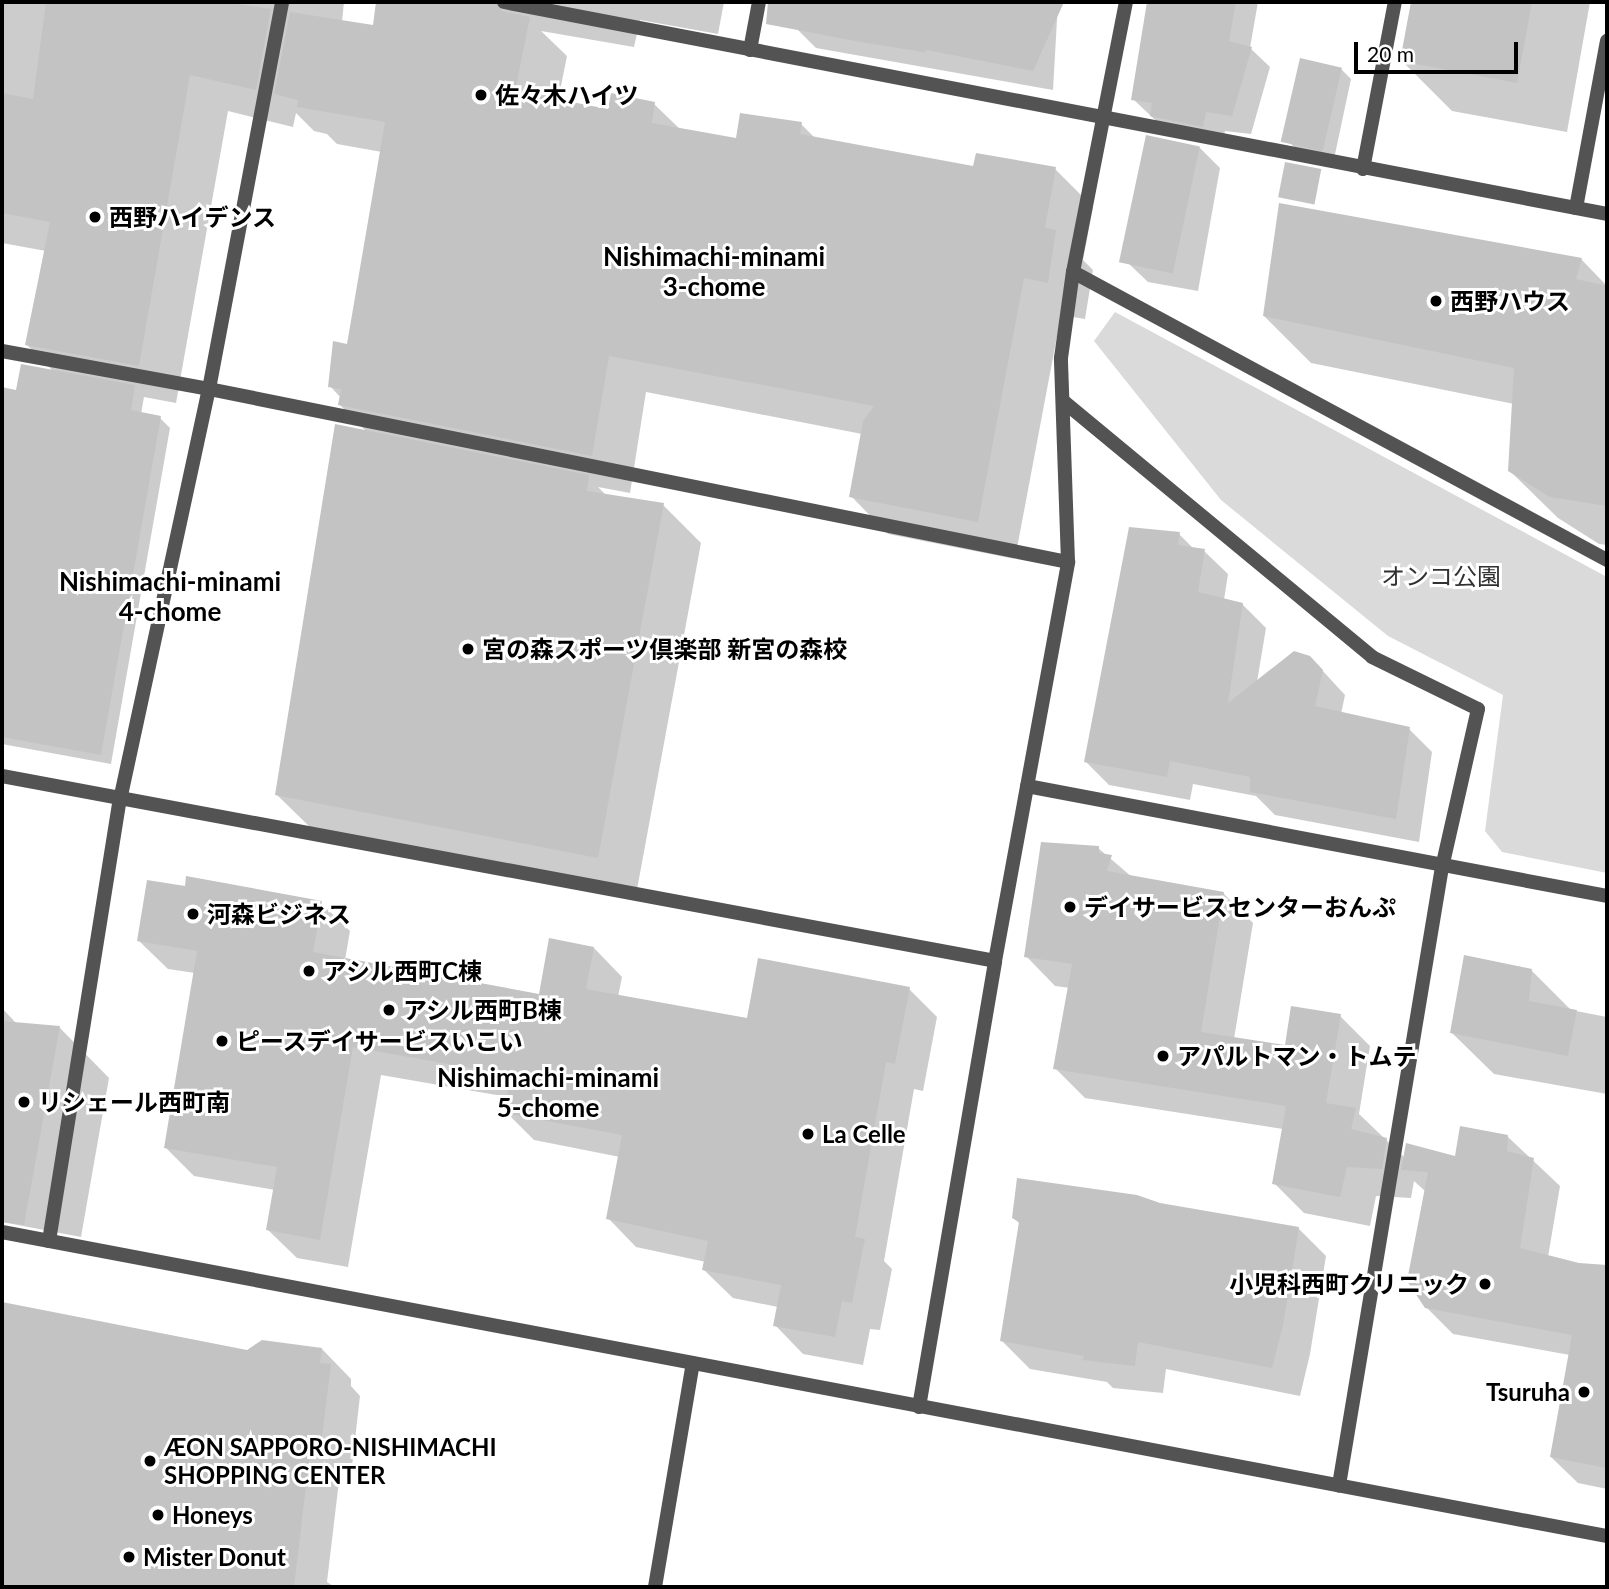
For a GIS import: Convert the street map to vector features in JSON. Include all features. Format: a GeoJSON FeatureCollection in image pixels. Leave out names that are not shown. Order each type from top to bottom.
{"type":"FeatureCollection","features":[{"type":"Feature","properties":{"kind":"street"},"geometry":{"type":"LineString","coordinates":[[49,1241],[120,800],[209,389],[282,2]]}},
{"type":"Feature","properties":{"kind":"street"},"geometry":{"type":"LineString","coordinates":[[504,2],[1607,214]]}},
{"type":"Feature","properties":{"kind":"street"},"geometry":{"type":"LineString","coordinates":[[750,50],[759,2]]}},
{"type":"Feature","properties":{"kind":"street"},"geometry":{"type":"LineString","coordinates":[[919,1407],[995,961],[1068,562],[1061,358],[1073,272],[1126,2]]}},
{"type":"Feature","properties":{"kind":"street"},"geometry":{"type":"LineString","coordinates":[[1363,169],[1395,2]]}},
{"type":"Feature","properties":{"kind":"street"},"geometry":{"type":"LineString","coordinates":[[1576,208],[1607,41]]}},
{"type":"Feature","properties":{"kind":"street"},"geometry":{"type":"LineString","coordinates":[[1073,272],[1607,560]]}},
{"type":"Feature","properties":{"kind":"street"},"geometry":{"type":"LineString","coordinates":[[2,351],[209,389],[1068,562]]}},
{"type":"Feature","properties":{"kind":"street"},"geometry":{"type":"LineString","coordinates":[[1063,401],[1372,657],[1478,709],[1442,867],[1339,1485]]}},
{"type":"Feature","properties":{"kind":"street"},"geometry":{"type":"LineString","coordinates":[[2,776],[995,961]]}},
{"type":"Feature","properties":{"kind":"street"},"geometry":{"type":"LineString","coordinates":[[1027,786],[1442,867],[1607,896]]}},
{"type":"Feature","properties":{"kind":"street"},"geometry":{"type":"LineString","coordinates":[[2,1232],[1607,1536]]}},
{"type":"Feature","properties":{"kind":"street"},"geometry":{"type":"LineString","coordinates":[[655,1587],[693,1363]]}},
{"type":"Feature","properties":{"kind":"green space","name":"オンコ公園"},"geometry":{"type":"Polygon","coordinates":[[[1115,312],[1607,577],[1607,873],[1502,852],[1485,831],[1503,695],[1388,636],[1221,500],[1094,341],[1115,312]]]}},
{"type":"Feature","properties":{"kind":"building"},"geometry":{"type":"Polygon","coordinates":[[[46,2],[222,2],[271,9],[256,90],[190,75],[139,366],[25,345],[50,222],[2,213],[2,93],[33,99],[46,2]]]}},
{"type":"Feature","properties":{"kind":"building"},"geometry":{"type":"Polygon","coordinates":[[[376,2],[495,2],[502,11],[530,17],[515,91],[608,109],[611,93],[655,102],[652,123],[736,138],[740,113],[802,122],[800,134],[973,166],[976,153],[1056,167],[1045,228],[1056,230],[1048,283],[1024,278],[978,522],[849,497],[863,421],[874,406],[609,356],[592,456],[338,405],[341,389],[328,387],[333,341],[347,344],[385,122],[297,107],[298,100],[274,94],[290,12],[373,25],[376,2]]]}},
{"type":"Feature","properties":{"kind":"building"},"geometry":{"type":"Polygon","coordinates":[[[768,2],[1064,2],[1033,71],[927,50],[924,52],[866,43],[766,24],[768,2]]]}},
{"type":"Feature","properties":{"kind":"building"},"geometry":{"type":"Polygon","coordinates":[[[1147,2],[1236,2],[1229,41],[1252,47],[1232,116],[1206,112],[1203,127],[1150,116],[1152,103],[1131,100],[1147,2]]]}},
{"type":"Feature","properties":{"kind":"building"},"geometry":{"type":"Polygon","coordinates":[[[1411,2],[1532,2],[1517,83],[1400,61],[1411,2]]]}},
{"type":"Feature","properties":{"kind":"building"},"geometry":{"type":"Polygon","coordinates":[[[1300,58],[1342,68],[1323,151],[1281,142],[1300,58]]]}},
{"type":"Feature","properties":{"kind":"building"},"geometry":{"type":"Polygon","coordinates":[[[1146,135],[1200,146],[1173,274],[1119,262],[1146,135]]]}},
{"type":"Feature","properties":{"kind":"building"},"geometry":{"type":"Polygon","coordinates":[[[1285,162],[1321,169],[1314,204],[1278,197],[1285,162]]]}},
{"type":"Feature","properties":{"kind":"building","name":"西野ハウス"},"geometry":{"type":"Polygon","coordinates":[[[1279,203],[1582,258],[1576,279],[1607,286],[1607,506],[1550,497],[1508,471],[1514,368],[1263,316],[1279,203]]]}},
{"type":"Feature","properties":{"kind":"building"},"geometry":{"type":"Polygon","coordinates":[[[21,364],[135,385],[131,410],[161,416],[101,755],[2,737],[2,387],[16,390],[21,364]]]}},
{"type":"Feature","properties":{"kind":"building","name":"宮の森スポーツ倶楽部 新宮の森校"},"geometry":{"type":"Polygon","coordinates":[[[335,424],[589,475],[587,491],[664,503],[598,858],[275,795],[335,424]]]}},
{"type":"Feature","properties":{"kind":"building"},"geometry":{"type":"Polygon","coordinates":[[[1129,527],[1180,532],[1178,545],[1205,549],[1198,592],[1243,603],[1228,703],[1294,651],[1310,656],[1323,670],[1315,706],[1410,727],[1396,819],[1250,792],[1250,777],[1170,761],[1167,777],[1084,762],[1129,527]]]}},
{"type":"Feature","properties":{"kind":"building"},"geometry":{"type":"Polygon","coordinates":[[[1041,842],[1099,846],[1099,853],[1112,855],[1107,871],[1224,892],[1201,1032],[1285,1045],[1291,1006],[1341,1014],[1326,1103],[1356,1108],[1351,1129],[1387,1138],[1382,1169],[1347,1167],[1340,1197],[1272,1184],[1286,1106],[1053,1069],[1072,964],[1024,957],[1041,842]]]}},
{"type":"Feature","properties":{"kind":"building"},"geometry":{"type":"Polygon","coordinates":[[[186,876],[322,901],[313,952],[539,994],[549,938],[594,947],[586,989],[747,1018],[758,958],[910,987],[895,1064],[886,1062],[855,1237],[865,1239],[852,1303],[842,1301],[835,1337],[773,1326],[781,1285],[702,1270],[708,1241],[606,1219],[622,1135],[504,1113],[510,1075],[353,1047],[320,1240],[266,1230],[277,1167],[164,1148],[197,951],[137,941],[147,880],[185,886],[186,876]]]}},
{"type":"Feature","properties":{"kind":"building"},"geometry":{"type":"Polygon","coordinates":[[[1464,955],[1532,969],[1529,1001],[1577,1010],[1568,1056],[1450,1033],[1464,955]]]}},
{"type":"Feature","properties":{"kind":"building","name":"リシェール西町南"},"geometry":{"type":"Polygon","coordinates":[[[2,1021],[60,1026],[24,1225],[2,1222],[2,1021]]]}},
{"type":"Feature","properties":{"kind":"building"},"geometry":{"type":"Polygon","coordinates":[[[1460,1126],[1508,1135],[1507,1151],[1534,1158],[1520,1248],[1579,1263],[1607,1265],[1607,1468],[1550,1457],[1572,1335],[1425,1308],[1407,1281],[1428,1172],[1401,1170],[1406,1143],[1455,1156],[1460,1126]]]}},
{"type":"Feature","properties":{"kind":"building"},"geometry":{"type":"Polygon","coordinates":[[[1017,1178],[1137,1195],[1160,1203],[1299,1227],[1283,1325],[1272,1368],[1138,1342],[1135,1366],[1083,1360],[1084,1356],[1000,1341],[1019,1222],[1012,1218],[1017,1178]]]}},
{"type":"Feature","properties":{"kind":"building","name":"ÆON SAPPORO-NISHIMACHI SHOPPING CENTER"},"geometry":{"type":"Polygon","coordinates":[[[2,1302],[247,1350],[262,1340],[322,1348],[320,1363],[331,1364],[322,1437],[312,1436],[294,1587],[2,1587],[2,1302]]]}},
{"type":"Feature","properties":{"kind":"place","name":"佐々木ハイツ"},"geometry":{"type":"Point","coordinates":[481,95]}},
{"type":"Feature","properties":{"kind":"place","name":"西野ハイデンス"},"geometry":{"type":"Point","coordinates":[95,217]}},
{"type":"Feature","properties":{"kind":"place","name":"西野ハウス"},"geometry":{"type":"Point","coordinates":[1436,301]}},
{"type":"Feature","properties":{"kind":"place","name":"宮の森スポーツ倶楽部 新宮の森校"},"geometry":{"type":"Point","coordinates":[468,649]}},
{"type":"Feature","properties":{"kind":"place","name":"デイサービスセンターおんぷ"},"geometry":{"type":"Point","coordinates":[1070,907]}},
{"type":"Feature","properties":{"kind":"place","name":"河森ビジネス"},"geometry":{"type":"Point","coordinates":[193,914]}},
{"type":"Feature","properties":{"kind":"place","name":"アシル西町C棟"},"geometry":{"type":"Point","coordinates":[309,971]}},
{"type":"Feature","properties":{"kind":"place","name":"アシル西町B棟"},"geometry":{"type":"Point","coordinates":[389,1010]}},
{"type":"Feature","properties":{"kind":"place","name":"ピースデイサービスいこい"},"geometry":{"type":"Point","coordinates":[222,1041]}},
{"type":"Feature","properties":{"kind":"place","name":"アパルトマン・トムテ"},"geometry":{"type":"Point","coordinates":[1163,1056]}},
{"type":"Feature","properties":{"kind":"place","name":"リシェール西町南"},"geometry":{"type":"Point","coordinates":[24,1102]}},
{"type":"Feature","properties":{"kind":"place","name":"La Celle"},"geometry":{"type":"Point","coordinates":[808,1134]}},
{"type":"Feature","properties":{"kind":"place","name":"小児科西町クリニック"},"geometry":{"type":"Point","coordinates":[1485,1284]}},
{"type":"Feature","properties":{"kind":"place","name":"Tsuruha"},"geometry":{"type":"Point","coordinates":[1584,1392]}},
{"type":"Feature","properties":{"kind":"place","name":"ÆON SAPPORO-NISHIMACHI SHOPPING CENTER"},"geometry":{"type":"Point","coordinates":[150,1461]}},
{"type":"Feature","properties":{"kind":"place","name":"Honeys"},"geometry":{"type":"Point","coordinates":[158,1515]}},
{"type":"Feature","properties":{"kind":"place","name":"Mister Donut"},"geometry":{"type":"Point","coordinates":[129,1557]}},
{"type":"Feature","properties":{"kind":"district","name":"Nishimachi-minami 3-chome"},"geometry":{"type":"Point","coordinates":[714,272]}},
{"type":"Feature","properties":{"kind":"district","name":"Nishimachi-minami 4-chome"},"geometry":{"type":"Point","coordinates":[170,597]}},
{"type":"Feature","properties":{"kind":"district","name":"Nishimachi-minami 5-chome"},"geometry":{"type":"Point","coordinates":[548,1093]}}]}
